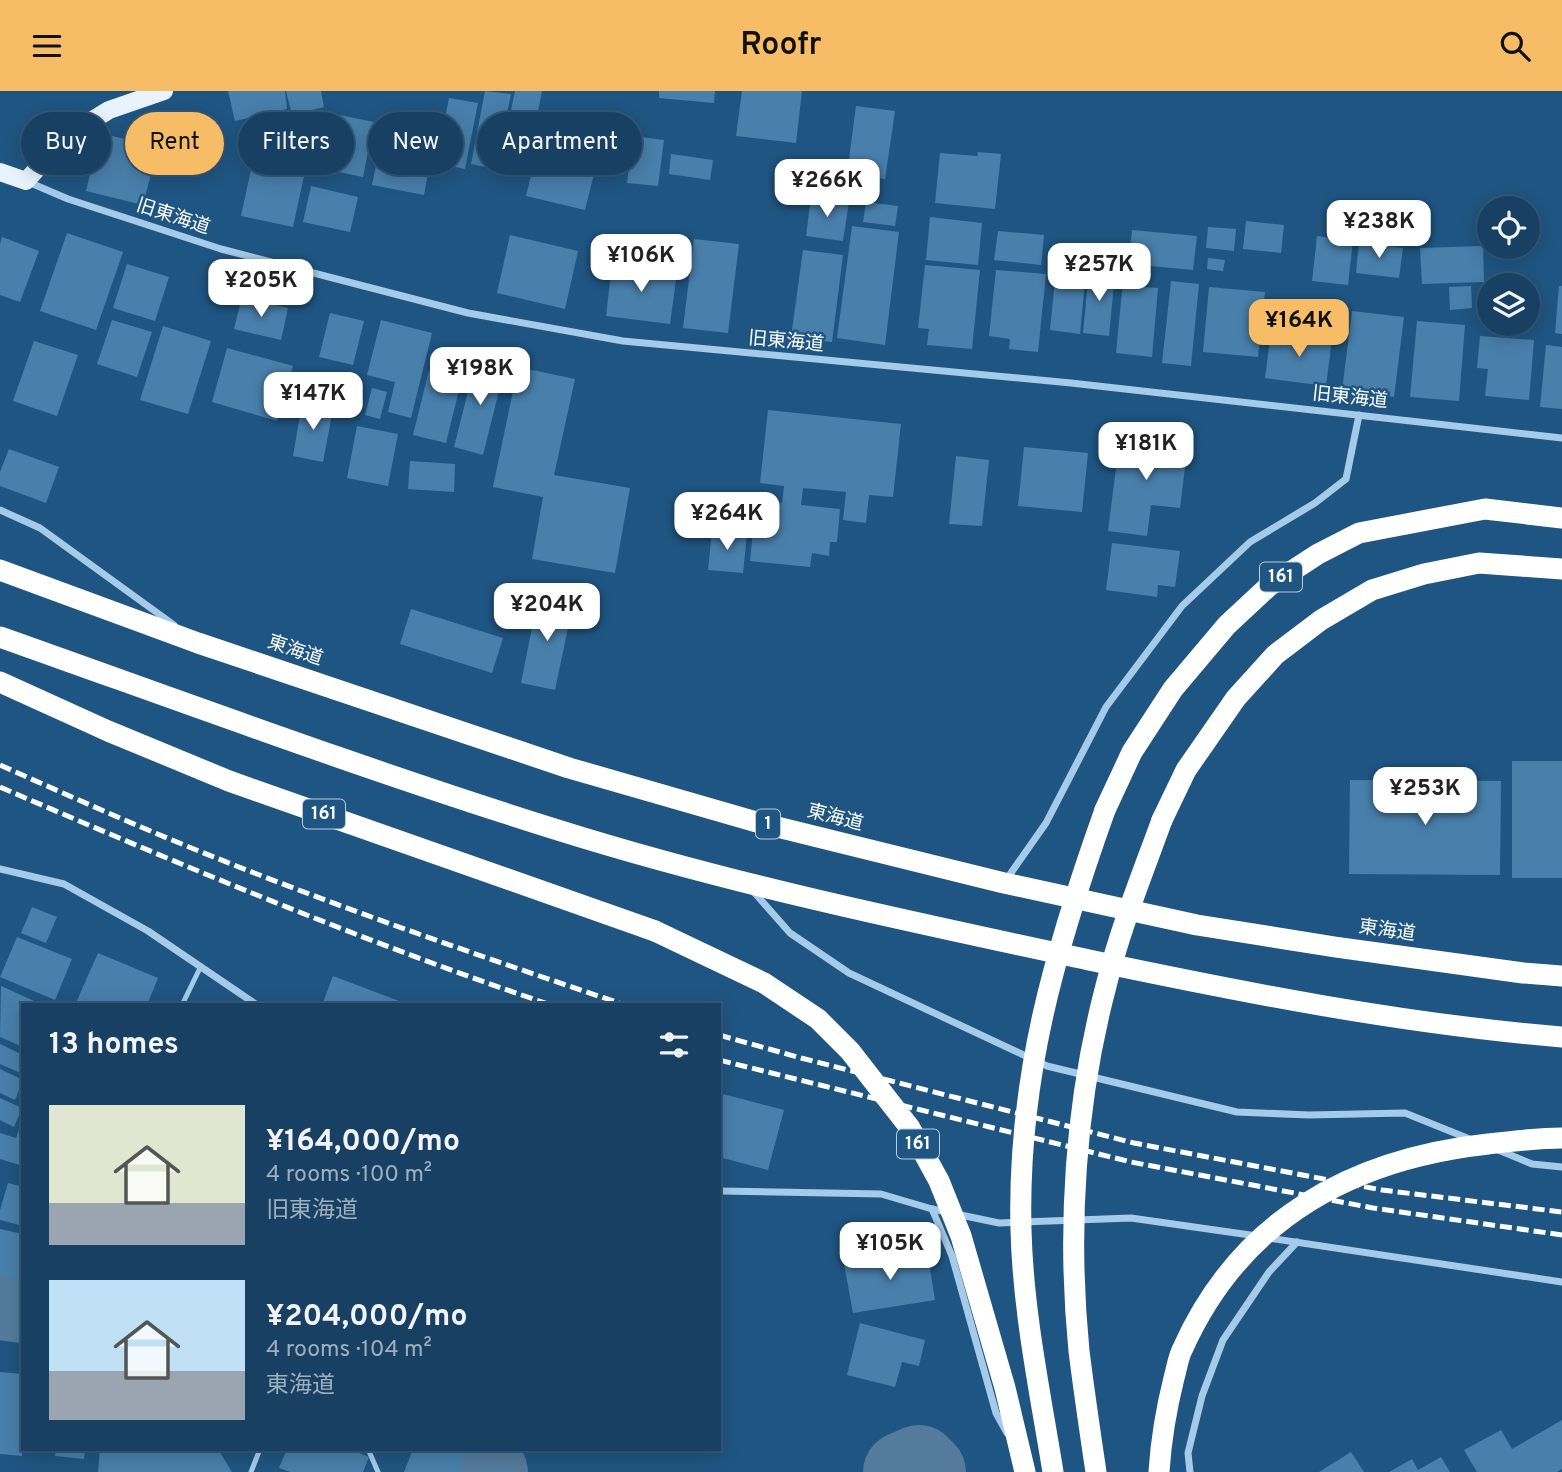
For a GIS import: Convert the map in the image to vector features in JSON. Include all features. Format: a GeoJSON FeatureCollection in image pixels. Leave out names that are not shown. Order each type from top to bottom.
{"type":"FeatureCollection","features":[{"type":"Feature","properties":{"kind":"highway","name":"161"},"geometry":{"type":"LineString","coordinates":[[1053,1472],[1026,1297],[1021,1231],[1021,1171],[1026,1100],[1034,1048],[1064,929],[1105,810],[1132,752],[1173,689],[1227,625],[1269,586],[1318,554],[1359,533],[1485,509],[1562,518]]}},
{"type":"Feature","properties":{"kind":"highway"},"geometry":{"type":"LineString","coordinates":[[1096,1472],[1079,1348],[1075,1222],[1078,1149],[1084,1099],[1105,988],[1125,921],[1162,820],[1186,769],[1236,698],[1276,655],[1321,620],[1372,590],[1424,574],[1479,563],[1562,569]]}},
{"type":"Feature","properties":{"kind":"highway","name":"東海道"},"geometry":{"type":"LineString","coordinates":[[0,570],[198,643],[569,768],[753,821],[1004,883],[1209,927],[1562,976]]}},
{"type":"Feature","properties":{"kind":"highway"},"geometry":{"type":"LineString","coordinates":[[0,636],[360,765],[563,831],[746,883],[1242,992],[1473,1030],[1562,1038]]}},
{"type":"Feature","properties":{"kind":"highway","name":"161"},"geometry":{"type":"LineString","coordinates":[[0,682],[108,731],[229,781],[654,931],[764,983],[818,1019],[850,1051],[910,1128],[939,1181],[961,1236],[1005,1388],[1025,1472]]}},
{"type":"Feature","properties":{"kind":"highway"},"geometry":{"type":"LineString","coordinates":[[1158,1472],[1163,1422],[1182,1350],[1228,1271],[1292,1211],[1351,1178],[1398,1160],[1457,1147],[1562,1138]]}},
{"type":"Feature","properties":{"kind":"main road"},"geometry":{"type":"LineString","coordinates":[[0,172],[26,181],[67,136],[109,110],[164,91]]}},
{"type":"Feature","properties":{"kind":"street","name":"旧東海道"},"geometry":{"type":"LineString","coordinates":[[26,181],[68,199],[221,250],[468,313],[623,341],[1071,383],[1562,437]]}},
{"type":"Feature","properties":{"kind":"street"},"geometry":{"type":"LineString","coordinates":[[1004,883],[1046,823],[1106,707],[1182,606],[1250,542],[1315,503],[1346,479],[1359,415]]}},
{"type":"Feature","properties":{"kind":"street"},"geometry":{"type":"LineString","coordinates":[[0,510],[40,528],[198,643]]}},
{"type":"Feature","properties":{"kind":"street"},"geometry":{"type":"LineString","coordinates":[[0,869],[64,884],[148,931],[254,1003]]}},
{"type":"Feature","properties":{"kind":"street"},"geometry":{"type":"LineString","coordinates":[[746,883],[790,933],[849,973],[1047,1066],[1237,1112],[1309,1115],[1405,1113],[1532,1164],[1562,1167]]}},
{"type":"Feature","properties":{"kind":"street"},"geometry":{"type":"LineString","coordinates":[[721,1191],[881,1193],[932,1209],[999,1223],[1131,1218],[1562,1282]]}},
{"type":"Feature","properties":{"kind":"street"},"geometry":{"type":"LineString","coordinates":[[932,1209],[952,1256],[996,1413],[1031,1472]]}},
{"type":"Feature","properties":{"kind":"street"},"geometry":{"type":"LineString","coordinates":[[1190,1472],[1188,1453],[1202,1396],[1223,1340],[1269,1272],[1297,1242]]}},
{"type":"Feature","properties":{"kind":"lane"},"geometry":{"type":"LineString","coordinates":[[183,1003],[201,966]]}},
{"type":"Feature","properties":{"kind":"lane"},"geometry":{"type":"LineString","coordinates":[[251,1472],[259,1451]]}},
{"type":"Feature","properties":{"kind":"lane"},"geometry":{"type":"LineString","coordinates":[[369,1451],[378,1472]]}},
{"type":"Feature","properties":{"kind":"building"},"geometry":{"type":"Polygon","coordinates":[[[228,91],[285,91],[287,109],[274,112],[238,112],[238,120],[235,121],[228,91]]]}},
{"type":"Feature","properties":{"kind":"building"},"geometry":{"type":"Polygon","coordinates":[[[286,91],[321,91],[324,107],[291,112],[286,91]]]}},
{"type":"Feature","properties":{"kind":"building"},"geometry":{"type":"Polygon","coordinates":[[[485,91],[511,94],[507,112],[481,112],[485,91]]]}},
{"type":"Feature","properties":{"kind":"building"},"geometry":{"type":"Polygon","coordinates":[[[515,91],[542,91],[538,112],[511,112],[515,91]]]}},
{"type":"Feature","properties":{"kind":"building"},"geometry":{"type":"Polygon","coordinates":[[[659,91],[715,91],[714,103],[659,98],[659,91]]]}},
{"type":"Feature","properties":{"kind":"building"},"geometry":{"type":"Polygon","coordinates":[[[742,91],[802,91],[796,143],[736,136],[742,91]]]}},
{"type":"Feature","properties":{"kind":"building"},"geometry":{"type":"Polygon","coordinates":[[[449,98],[478,103],[465,169],[463,112],[446,112],[449,98]]]}},
{"type":"Feature","properties":{"kind":"building"},"geometry":{"type":"Polygon","coordinates":[[[856,106],[895,111],[885,179],[847,174],[856,106]]]}},
{"type":"Feature","properties":{"kind":"building"},"geometry":{"type":"Polygon","coordinates":[[[354,118],[368,121],[368,152],[363,177],[353,175],[354,118]]]}},
{"type":"Feature","properties":{"kind":"building"},"geometry":{"type":"Polygon","coordinates":[[[477,133],[477,165],[471,164],[477,133]]]}},
{"type":"Feature","properties":{"kind":"building"},"geometry":{"type":"Polygon","coordinates":[[[111,136],[125,139],[125,175],[151,175],[143,205],[86,191],[90,175],[111,175],[111,136]]]}},
{"type":"Feature","properties":{"kind":"building"},"geometry":{"type":"Polygon","coordinates":[[[642,137],[664,140],[658,186],[627,183],[628,175],[642,175],[642,137]]]}},
{"type":"Feature","properties":{"kind":"building"},"geometry":{"type":"Polygon","coordinates":[[[978,152],[1001,154],[995,209],[935,203],[940,153],[977,156],[978,152]]]}},
{"type":"Feature","properties":{"kind":"building"},"geometry":{"type":"Polygon","coordinates":[[[671,154],[713,160],[710,180],[669,174],[671,154]]]}},
{"type":"Feature","properties":{"kind":"building"},"geometry":{"type":"Polygon","coordinates":[[[250,175],[304,176],[293,227],[241,216],[250,175]]]}},
{"type":"Feature","properties":{"kind":"building"},"geometry":{"type":"Polygon","coordinates":[[[374,175],[428,175],[424,195],[372,185],[374,175]]]}},
{"type":"Feature","properties":{"kind":"building"},"geometry":{"type":"Polygon","coordinates":[[[531,175],[594,175],[585,210],[526,196],[531,175]]]}},
{"type":"Feature","properties":{"kind":"building"},"geometry":{"type":"Polygon","coordinates":[[[311,186],[358,197],[350,232],[303,222],[311,186]]]}},
{"type":"Feature","properties":{"kind":"building"},"geometry":{"type":"Polygon","coordinates":[[[811,197],[849,202],[843,241],[806,236],[811,197]]]}},
{"type":"Feature","properties":{"kind":"building"},"geometry":{"type":"Polygon","coordinates":[[[866,202],[898,206],[895,226],[863,222],[866,202]]]}},
{"type":"Feature","properties":{"kind":"building"},"geometry":{"type":"Polygon","coordinates":[[[930,217],[982,223],[978,265],[926,260],[930,217]]]}},
{"type":"Feature","properties":{"kind":"building"},"geometry":{"type":"Polygon","coordinates":[[[1246,221],[1284,225],[1281,253],[1243,249],[1246,221]]]}},
{"type":"Feature","properties":{"kind":"building"},"geometry":{"type":"Polygon","coordinates":[[[852,226],[899,232],[885,345],[837,338],[852,226]]]}},
{"type":"Feature","properties":{"kind":"building"},"geometry":{"type":"Polygon","coordinates":[[[1208,227],[1236,229],[1234,251],[1206,248],[1208,227]]]}},
{"type":"Feature","properties":{"kind":"building"},"geometry":{"type":"Polygon","coordinates":[[[1132,230],[1197,236],[1193,270],[1129,264],[1132,230]]]}},
{"type":"Feature","properties":{"kind":"building"},"geometry":{"type":"Polygon","coordinates":[[[998,231],[1044,235],[1041,265],[994,260],[998,231]]]}},
{"type":"Feature","properties":{"kind":"building"},"geometry":{"type":"Polygon","coordinates":[[[67,233],[123,252],[96,330],[40,311],[67,233]]]}},
{"type":"Feature","properties":{"kind":"building"},"geometry":{"type":"Polygon","coordinates":[[[510,235],[578,251],[565,309],[497,293],[510,235]]]}},
{"type":"Feature","properties":{"kind":"building"},"geometry":{"type":"Polygon","coordinates":[[[1317,236],[1353,241],[1348,285],[1312,281],[1317,236]]]}},
{"type":"Feature","properties":{"kind":"building"},"geometry":{"type":"Polygon","coordinates":[[[2,237],[39,251],[20,302],[0,295],[2,237]]]}},
{"type":"Feature","properties":{"kind":"building"},"geometry":{"type":"Polygon","coordinates":[[[694,239],[739,244],[728,333],[683,328],[694,239]]]}},
{"type":"Feature","properties":{"kind":"building"},"geometry":{"type":"Polygon","coordinates":[[[1359,242],[1403,248],[1399,278],[1356,273],[1359,242]]]}},
{"type":"Feature","properties":{"kind":"building"},"geometry":{"type":"Polygon","coordinates":[[[1477,246],[1477,259],[1483,259],[1484,273],[1477,273],[1477,282],[1422,284],[1420,248],[1477,246]]]}},
{"type":"Feature","properties":{"kind":"building"},"geometry":{"type":"Polygon","coordinates":[[[803,250],[843,255],[832,342],[791,337],[803,250]]]}},
{"type":"Feature","properties":{"kind":"building"},"geometry":{"type":"Polygon","coordinates":[[[1208,258],[1225,260],[1223,271],[1207,269],[1208,258]]]}},
{"type":"Feature","properties":{"kind":"building"},"geometry":{"type":"Polygon","coordinates":[[[127,264],[169,277],[155,321],[113,308],[127,264]]]}},
{"type":"Feature","properties":{"kind":"building"},"geometry":{"type":"Polygon","coordinates":[[[612,264],[677,272],[670,324],[606,316],[612,264]]]}},
{"type":"Feature","properties":{"kind":"building"},"geometry":{"type":"Polygon","coordinates":[[[925,265],[980,270],[972,349],[927,345],[929,329],[918,328],[925,265]]]}},
{"type":"Feature","properties":{"kind":"building"},"geometry":{"type":"Polygon","coordinates":[[[1056,269],[1086,271],[1080,334],[1050,330],[1056,269]]]}},
{"type":"Feature","properties":{"kind":"building"},"geometry":{"type":"Polygon","coordinates":[[[996,270],[1046,274],[1038,352],[1009,349],[1010,339],[989,336],[996,270]]]}},
{"type":"Feature","properties":{"kind":"building"},"geometry":{"type":"Polygon","coordinates":[[[1089,270],[1115,273],[1109,336],[1083,333],[1089,270]]]}},
{"type":"Feature","properties":{"kind":"building"},"geometry":{"type":"Polygon","coordinates":[[[1124,270],[1143,272],[1141,287],[1158,288],[1152,357],[1116,353],[1124,270]]]}},
{"type":"Feature","properties":{"kind":"building"},"geometry":{"type":"Polygon","coordinates":[[[1171,281],[1199,284],[1191,366],[1162,363],[1171,281]]]}},
{"type":"Feature","properties":{"kind":"building"},"geometry":{"type":"Polygon","coordinates":[[[1471,286],[1472,308],[1450,310],[1449,287],[1471,286]]]}},
{"type":"Feature","properties":{"kind":"building"},"geometry":{"type":"Polygon","coordinates":[[[1559,286],[1562,286],[1562,334],[1555,333],[1559,286]]]}},
{"type":"Feature","properties":{"kind":"building"},"geometry":{"type":"Polygon","coordinates":[[[1209,287],[1265,292],[1258,357],[1203,352],[1209,287]]]}},
{"type":"Feature","properties":{"kind":"building"},"geometry":{"type":"Polygon","coordinates":[[[242,297],[288,308],[281,340],[234,329],[242,297]]]}},
{"type":"Feature","properties":{"kind":"building"},"geometry":{"type":"Polygon","coordinates":[[[1352,311],[1404,317],[1394,397],[1342,391],[1352,311]]]}},
{"type":"Feature","properties":{"kind":"building"},"geometry":{"type":"Polygon","coordinates":[[[330,313],[364,321],[353,365],[319,357],[330,313]]]}},
{"type":"Feature","properties":{"kind":"building"},"geometry":{"type":"Polygon","coordinates":[[[112,320],[152,332],[137,377],[97,364],[112,320]]]}},
{"type":"Feature","properties":{"kind":"building"},"geometry":{"type":"Polygon","coordinates":[[[381,320],[432,333],[411,418],[388,412],[395,382],[367,375],[381,320]]]}},
{"type":"Feature","properties":{"kind":"building"},"geometry":{"type":"Polygon","coordinates":[[[1417,321],[1465,325],[1459,401],[1410,397],[1417,321]]]}},
{"type":"Feature","properties":{"kind":"building"},"geometry":{"type":"Polygon","coordinates":[[[163,326],[211,341],[188,414],[140,400],[163,326]]]}},
{"type":"Feature","properties":{"kind":"building"},"geometry":{"type":"Polygon","coordinates":[[[1271,332],[1332,340],[1326,386],[1265,378],[1271,332]]]}},
{"type":"Feature","properties":{"kind":"building"},"geometry":{"type":"Polygon","coordinates":[[[1480,336],[1534,340],[1529,400],[1485,396],[1488,369],[1477,368],[1480,336]]]}},
{"type":"Feature","properties":{"kind":"building"},"geometry":{"type":"Polygon","coordinates":[[[34,341],[78,355],[57,416],[13,401],[34,341]]]}},
{"type":"Feature","properties":{"kind":"building"},"geometry":{"type":"Polygon","coordinates":[[[1546,345],[1562,347],[1562,409],[1540,407],[1546,345]]]}},
{"type":"Feature","properties":{"kind":"building"},"geometry":{"type":"Polygon","coordinates":[[[227,348],[293,366],[277,421],[212,402],[227,348]]]}},
{"type":"Feature","properties":{"kind":"building"},"geometry":{"type":"Polygon","coordinates":[[[476,360],[505,367],[483,455],[454,447],[476,360]]]}},
{"type":"Feature","properties":{"kind":"building"},"geometry":{"type":"Polygon","coordinates":[[[518,367],[575,379],[554,475],[630,488],[615,573],[532,559],[543,497],[493,487],[518,367]]]}},
{"type":"Feature","properties":{"kind":"building"},"geometry":{"type":"Polygon","coordinates":[[[429,370],[462,378],[446,443],[413,435],[429,370]]]}},
{"type":"Feature","properties":{"kind":"building"},"geometry":{"type":"Polygon","coordinates":[[[372,388],[387,392],[380,419],[365,415],[372,388]]]}},
{"type":"Feature","properties":{"kind":"building"},"geometry":{"type":"Polygon","coordinates":[[[302,403],[333,409],[323,462],[293,456],[302,403]]]}},
{"type":"Feature","properties":{"kind":"building"},"geometry":{"type":"Polygon","coordinates":[[[768,410],[901,424],[893,497],[869,495],[866,523],[843,520],[846,492],[803,488],[801,505],[840,509],[837,542],[830,542],[829,556],[812,553],[810,567],[750,561],[756,500],[782,503],[784,486],[760,483],[768,410]]]}},
{"type":"Feature","properties":{"kind":"building"},"geometry":{"type":"Polygon","coordinates":[[[357,426],[398,434],[388,486],[347,478],[357,426]]]}},
{"type":"Feature","properties":{"kind":"building"},"geometry":{"type":"Polygon","coordinates":[[[1120,436],[1188,444],[1180,508],[1151,505],[1147,536],[1108,531],[1120,436]]]}},
{"type":"Feature","properties":{"kind":"building"},"geometry":{"type":"Polygon","coordinates":[[[1024,447],[1088,453],[1082,512],[1018,506],[1024,447]]]}},
{"type":"Feature","properties":{"kind":"building"},"geometry":{"type":"Polygon","coordinates":[[[9,449],[59,467],[46,503],[0,486],[0,472],[9,449]]]}},
{"type":"Feature","properties":{"kind":"building"},"geometry":{"type":"Polygon","coordinates":[[[956,456],[989,460],[982,526],[949,524],[956,456]]]}},
{"type":"Feature","properties":{"kind":"building"},"geometry":{"type":"Polygon","coordinates":[[[410,461],[455,464],[454,492],[408,489],[410,461]]]}},
{"type":"Feature","properties":{"kind":"building"},"geometry":{"type":"Polygon","coordinates":[[[712,530],[747,534],[743,573],[708,570],[712,530]]]}},
{"type":"Feature","properties":{"kind":"building"},"geometry":{"type":"Polygon","coordinates":[[[1112,543],[1180,551],[1175,587],[1158,585],[1157,597],[1106,590],[1112,543]]]}},
{"type":"Feature","properties":{"kind":"building"},"geometry":{"type":"Polygon","coordinates":[[[538,597],[573,604],[555,690],[521,683],[538,597]]]}},
{"type":"Feature","properties":{"kind":"building"},"geometry":{"type":"Polygon","coordinates":[[[411,609],[503,638],[492,673],[400,644],[411,609]]]}},
{"type":"Feature","properties":{"kind":"building"},"geometry":{"type":"Polygon","coordinates":[[[1512,761],[1562,761],[1562,878],[1512,878],[1512,761]]]}},
{"type":"Feature","properties":{"kind":"building"},"geometry":{"type":"Polygon","coordinates":[[[1350,780],[1501,781],[1500,875],[1349,874],[1350,780]]]}},
{"type":"Feature","properties":{"kind":"building"},"geometry":{"type":"Polygon","coordinates":[[[32,907],[57,917],[46,943],[21,933],[32,907]]]}},
{"type":"Feature","properties":{"kind":"building"},"geometry":{"type":"Polygon","coordinates":[[[17,937],[72,959],[55,1000],[0,977],[17,937]]]}},
{"type":"Feature","properties":{"kind":"building"},"geometry":{"type":"Polygon","coordinates":[[[98,953],[158,978],[148,1003],[76,1003],[98,953]]]}},
{"type":"Feature","properties":{"kind":"building"},"geometry":{"type":"Polygon","coordinates":[[[333,976],[399,1001],[398,1003],[323,1003],[333,976]]]}},
{"type":"Feature","properties":{"kind":"building"},"geometry":{"type":"Polygon","coordinates":[[[1,986],[39,1003],[21,1003],[21,1046],[0,1037],[1,986]]]}},
{"type":"Feature","properties":{"kind":"building"},"geometry":{"type":"Polygon","coordinates":[[[0,1044],[21,1054],[21,1073],[0,1064],[0,1044]]]}},
{"type":"Feature","properties":{"kind":"building"},"geometry":{"type":"Polygon","coordinates":[[[0,1069],[21,1079],[15,1100],[0,1093],[0,1069]]]}},
{"type":"Feature","properties":{"kind":"building"},"geometry":{"type":"Polygon","coordinates":[[[721,1094],[784,1110],[768,1170],[721,1158],[721,1094]]]}},
{"type":"Feature","properties":{"kind":"building"},"geometry":{"type":"Polygon","coordinates":[[[0,1098],[21,1108],[14,1127],[0,1120],[0,1098]]]}},
{"type":"Feature","properties":{"kind":"building"},"geometry":{"type":"Polygon","coordinates":[[[21,1127],[21,1165],[0,1159],[0,1133],[16,1138],[21,1127]]]}},
{"type":"Feature","properties":{"kind":"building"},"geometry":{"type":"Polygon","coordinates":[[[8,1183],[21,1186],[21,1225],[0,1220],[0,1210],[8,1183]]]}},
{"type":"Feature","properties":{"kind":"building"},"geometry":{"type":"Polygon","coordinates":[[[0,1229],[21,1234],[21,1280],[0,1275],[0,1229]]]}},
{"type":"Feature","properties":{"kind":"building"},"geometry":{"type":"Polygon","coordinates":[[[927,1250],[935,1300],[853,1313],[844,1264],[927,1250]]]}},
{"type":"Feature","properties":{"kind":"building"},"geometry":{"type":"Polygon","coordinates":[[[860,1323],[925,1340],[919,1366],[902,1362],[895,1387],[847,1375],[860,1323]]]}},
{"type":"Feature","properties":{"kind":"building"},"geometry":{"type":"Polygon","coordinates":[[[0,1372],[21,1374],[22,1456],[0,1454],[0,1372]]]}},
{"type":"Feature","properties":{"kind":"building"},"geometry":{"type":"Polygon","coordinates":[[[1562,1420],[1562,1469],[1557,1472],[1477,1472],[1464,1450],[1501,1430],[1512,1449],[1562,1420]]]}},
{"type":"Feature","properties":{"kind":"building"},"geometry":{"type":"Polygon","coordinates":[[[56,1451],[85,1451],[84,1459],[55,1456],[56,1451]]]}},
{"type":"Feature","properties":{"kind":"building"},"geometry":{"type":"Polygon","coordinates":[[[100,1451],[219,1451],[232,1472],[98,1472],[100,1451]]]}},
{"type":"Feature","properties":{"kind":"building"},"geometry":{"type":"Polygon","coordinates":[[[286,1451],[355,1451],[369,1457],[363,1472],[290,1472],[279,1468],[286,1451]]]}},
{"type":"Feature","properties":{"kind":"building"},"geometry":{"type":"Polygon","coordinates":[[[412,1451],[466,1453],[459,1472],[404,1472],[412,1451]]]}},
{"type":"Feature","properties":{"kind":"building"},"geometry":{"type":"Polygon","coordinates":[[[1351,1452],[1364,1472],[1319,1472],[1351,1452]]]}},
{"type":"Feature","properties":{"kind":"building"},"geometry":{"type":"Polygon","coordinates":[[[1441,1457],[1450,1472],[1389,1472],[1412,1459],[1418,1470],[1441,1457]]]}},
{"type":"Feature","properties":{"kind":"waterway"},"geometry":{"type":"LineString","coordinates":[[0,1300],[21,1303]]}},
{"type":"Feature","properties":{"kind":"waterway"},"geometry":{"type":"LineString","coordinates":[[476,1451],[488,1472]]}},
{"type":"Feature","properties":{"kind":"waterway"},"geometry":{"type":"LineString","coordinates":[[903,1472],[919,1465],[926,1472]]}},
{"type":"Feature","properties":{"kind":"railway"},"geometry":{"type":"LineString","coordinates":[[0,765],[141,827],[260,875],[619,1003]]}},
{"type":"Feature","properties":{"kind":"railway"},"geometry":{"type":"LineString","coordinates":[[0,787],[273,902],[545,1003]]}},
{"type":"Feature","properties":{"kind":"railway"},"geometry":{"type":"LineString","coordinates":[[721,1036],[1134,1143],[1382,1190],[1562,1212]]}},
{"type":"Feature","properties":{"kind":"railway"},"geometry":{"type":"LineString","coordinates":[[721,1060],[1131,1162],[1373,1208],[1562,1235]]}}]}
